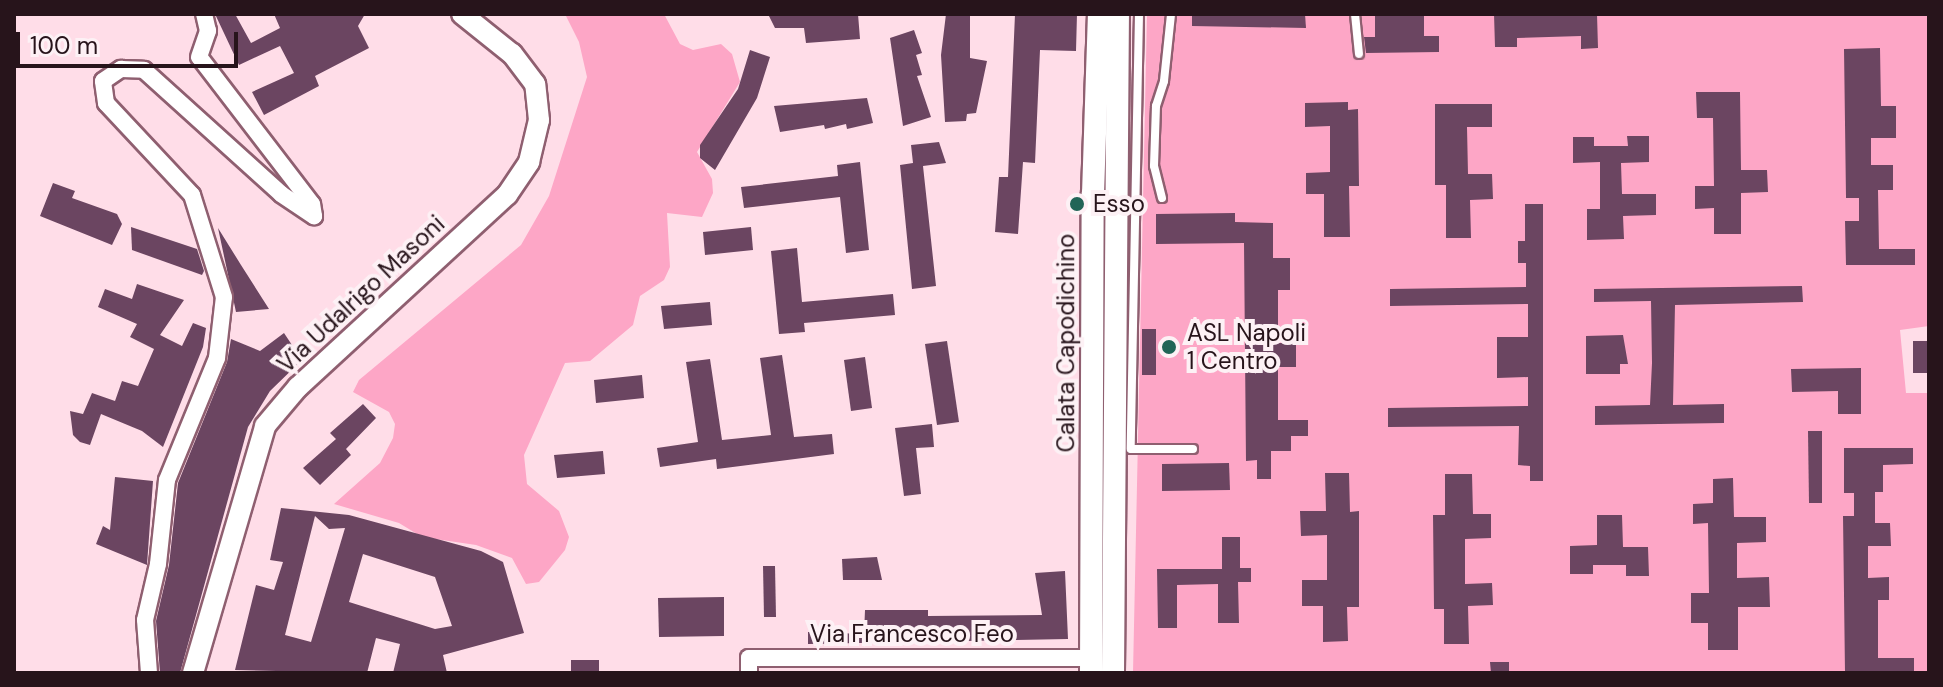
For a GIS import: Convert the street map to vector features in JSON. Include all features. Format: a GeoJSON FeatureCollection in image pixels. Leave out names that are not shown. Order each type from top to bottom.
{"type":"FeatureCollection","features":[{"type":"Feature","properties":{"kind":"main road","name":"Calata Capodichino"},"geometry":{"type":"LineString","coordinates":[[1091,665],[1092,223],[1099,14]]}},
{"type":"Feature","properties":{"kind":"main road","name":"Calata Capodichino"},"geometry":{"type":"LineString","coordinates":[[1113,673],[1118,14]]}},
{"type":"Feature","properties":{"kind":"street"},"geometry":{"type":"LineString","coordinates":[[149,673],[145,620],[158,564],[167,480],[217,358],[224,297],[192,195],[106,103],[103,81],[121,69],[144,70],[281,194],[314,216],[312,204],[199,57],[208,31],[204,14]]}},
{"type":"Feature","properties":{"kind":"street","name":"Via Udalrigo Masoni"},"geometry":{"type":"LineString","coordinates":[[193,673],[201,663],[265,426],[298,387],[507,195],[529,162],[539,120],[535,84],[512,54],[462,14]]}},
{"type":"Feature","properties":{"kind":"street","name":"Via Francesco Feo"},"geometry":{"type":"LineString","coordinates":[[749,673],[749,658],[1091,665]]}},
{"type":"Feature","properties":{"kind":"lane"},"geometry":{"type":"LineString","coordinates":[[1139,14],[1131,449],[1193,449]]}},
{"type":"Feature","properties":{"kind":"lane"},"geometry":{"type":"LineString","coordinates":[[1162,198],[1154,166],[1156,106],[1164,81],[1171,14]]}},
{"type":"Feature","properties":{"kind":"lane"},"geometry":{"type":"LineString","coordinates":[[1355,14],[1359,54]]}},
{"type":"Feature","properties":{"kind":"shaded area"},"geometry":{"type":"Polygon","coordinates":[[[565,14],[664,14],[680,44],[693,50],[721,44],[732,54],[740,82],[697,152],[712,179],[713,193],[702,217],[667,213],[670,267],[664,280],[640,296],[633,325],[590,361],[565,363],[524,455],[527,484],[559,511],[569,537],[565,550],[539,582],[526,584],[512,558],[476,545],[422,537],[399,523],[334,504],[380,463],[393,438],[395,424],[389,412],[353,392],[359,380],[521,245],[549,196],[587,77],[579,42],[565,14]]]}},
{"type":"Feature","properties":{"kind":"shaded area"},"geometry":{"type":"Polygon","coordinates":[[[1147,14],[1929,14],[1929,326],[1900,330],[1906,393],[1929,393],[1929,673],[1133,673],[1147,14]]]}},
{"type":"Feature","properties":{"kind":"building"},"geometry":{"type":"Polygon","coordinates":[[[215,14],[235,14],[251,43],[280,28],[274,14],[365,14],[358,26],[369,48],[315,76],[319,86],[264,115],[252,92],[294,73],[280,46],[239,65],[215,14]]]}},
{"type":"Feature","properties":{"kind":"building"},"geometry":{"type":"Polygon","coordinates":[[[768,14],[858,14],[860,39],[806,43],[804,28],[775,28],[768,14]]]}},
{"type":"Feature","properties":{"kind":"building"},"geometry":{"type":"Polygon","coordinates":[[[946,14],[970,14],[970,58],[987,61],[976,113],[967,114],[966,121],[945,122],[941,55],[946,14]]]}},
{"type":"Feature","properties":{"kind":"building"},"geometry":{"type":"Polygon","coordinates":[[[1015,14],[1077,14],[1076,51],[1040,50],[1035,163],[1023,162],[1018,234],[995,232],[999,177],[1008,177],[1015,14]]]}},
{"type":"Feature","properties":{"kind":"building"},"geometry":{"type":"Polygon","coordinates":[[[1192,14],[1305,14],[1306,28],[1192,26],[1192,14]]]}},
{"type":"Feature","properties":{"kind":"building"},"geometry":{"type":"Polygon","coordinates":[[[1375,14],[1424,14],[1424,36],[1439,36],[1439,52],[1366,53],[1364,37],[1375,37],[1375,14]]]}},
{"type":"Feature","properties":{"kind":"building"},"geometry":{"type":"Polygon","coordinates":[[[1494,14],[1597,14],[1598,48],[1581,49],[1581,36],[1517,38],[1517,47],[1495,47],[1494,14]]]}},
{"type":"Feature","properties":{"kind":"building"},"geometry":{"type":"Polygon","coordinates":[[[914,30],[922,53],[916,55],[922,75],[917,76],[931,117],[903,126],[890,38],[914,30]]]}},
{"type":"Feature","properties":{"kind":"building"},"geometry":{"type":"Polygon","coordinates":[[[1880,48],[1881,106],[1896,106],[1896,138],[1871,138],[1871,165],[1893,165],[1893,190],[1878,190],[1879,249],[1915,249],[1915,265],[1846,265],[1845,221],[1859,221],[1859,198],[1846,198],[1844,49],[1880,48]]]}},
{"type":"Feature","properties":{"kind":"building"},"geometry":{"type":"Polygon","coordinates":[[[750,50],[770,57],[757,98],[715,170],[700,158],[700,145],[738,89],[750,50]]]}},
{"type":"Feature","properties":{"kind":"building"},"geometry":{"type":"Polygon","coordinates":[[[1696,92],[1740,92],[1741,170],[1767,170],[1768,192],[1741,193],[1741,234],[1714,234],[1714,208],[1695,209],[1695,186],[1714,186],[1713,118],[1697,118],[1696,92]]]}},
{"type":"Feature","properties":{"kind":"building"},"geometry":{"type":"Polygon","coordinates":[[[867,98],[873,123],[847,129],[846,124],[825,129],[824,125],[780,132],[774,106],[867,98]]]}},
{"type":"Feature","properties":{"kind":"building"},"geometry":{"type":"Polygon","coordinates":[[[1348,102],[1348,110],[1358,109],[1359,186],[1349,186],[1350,237],[1324,237],[1324,194],[1306,194],[1306,173],[1330,172],[1330,126],[1305,127],[1305,103],[1348,102]]]}},
{"type":"Feature","properties":{"kind":"building"},"geometry":{"type":"Polygon","coordinates":[[[1435,104],[1492,104],[1492,127],[1467,127],[1468,174],[1492,174],[1493,199],[1470,200],[1471,238],[1446,238],[1446,185],[1435,185],[1435,104]]]}},
{"type":"Feature","properties":{"kind":"building"},"geometry":{"type":"Polygon","coordinates":[[[1627,136],[1649,136],[1649,162],[1621,163],[1622,194],[1656,194],[1656,215],[1623,216],[1624,239],[1587,240],[1587,209],[1600,209],[1600,162],[1573,163],[1573,137],[1594,137],[1594,146],[1628,146],[1627,136]]]}},
{"type":"Feature","properties":{"kind":"building"},"geometry":{"type":"Polygon","coordinates":[[[939,142],[946,163],[923,166],[936,286],[912,289],[900,165],[913,163],[911,145],[939,142]]]}},
{"type":"Feature","properties":{"kind":"building"},"geometry":{"type":"Polygon","coordinates":[[[860,162],[869,250],[846,253],[840,197],[744,208],[741,187],[838,176],[837,165],[860,162]]]}},
{"type":"Feature","properties":{"kind":"building"},"geometry":{"type":"Polygon","coordinates":[[[53,183],[75,191],[72,198],[117,214],[122,224],[112,245],[40,216],[53,183]]]}},
{"type":"Feature","properties":{"kind":"building"},"geometry":{"type":"Polygon","coordinates":[[[1525,204],[1543,204],[1543,481],[1530,481],[1530,466],[1518,465],[1519,426],[1388,427],[1388,408],[1528,406],[1528,377],[1497,378],[1497,337],[1528,337],[1528,304],[1390,306],[1390,289],[1526,287],[1526,263],[1518,263],[1518,241],[1525,241],[1525,204]]]}},
{"type":"Feature","properties":{"kind":"building"},"geometry":{"type":"Polygon","coordinates":[[[1235,213],[1235,222],[1273,223],[1273,258],[1290,258],[1290,290],[1278,290],[1278,343],[1296,343],[1296,367],[1278,367],[1278,420],[1308,420],[1308,436],[1291,436],[1291,451],[1271,451],[1271,479],[1257,479],[1257,460],[1246,461],[1244,243],[1156,244],[1156,214],[1235,213]]]}},
{"type":"Feature","properties":{"kind":"building"},"geometry":{"type":"Polygon","coordinates":[[[131,227],[197,249],[204,271],[202,275],[132,250],[131,227]]]}},
{"type":"Feature","properties":{"kind":"building"},"geometry":{"type":"Polygon","coordinates":[[[751,227],[753,250],[705,255],[703,232],[751,227]]]}},
{"type":"Feature","properties":{"kind":"building"},"geometry":{"type":"Polygon","coordinates":[[[218,228],[241,265],[269,309],[236,312],[218,228]]]}},
{"type":"Feature","properties":{"kind":"building"},"geometry":{"type":"Polygon","coordinates":[[[797,248],[802,302],[893,294],[895,315],[804,323],[805,332],[779,334],[771,251],[797,248]]]}},
{"type":"Feature","properties":{"kind":"building"},"geometry":{"type":"Polygon","coordinates":[[[137,284],[184,300],[160,335],[182,346],[193,323],[206,328],[203,347],[163,447],[142,431],[101,414],[90,445],[80,442],[73,435],[70,411],[83,414],[92,393],[115,401],[122,381],[138,386],[154,349],[130,337],[137,324],[98,307],[105,289],[132,299],[137,284]]]}},
{"type":"Feature","properties":{"kind":"building"},"geometry":{"type":"Polygon","coordinates":[[[1802,286],[1803,302],[1675,305],[1673,405],[1724,404],[1724,423],[1595,425],[1595,406],[1650,405],[1652,363],[1651,301],[1594,302],[1594,289],[1802,286]]]}},
{"type":"Feature","properties":{"kind":"building"},"geometry":{"type":"Polygon","coordinates":[[[710,302],[712,325],[664,329],[661,306],[710,302]]]}},
{"type":"Feature","properties":{"kind":"building"},"geometry":{"type":"Polygon","coordinates":[[[1142,329],[1156,329],[1156,375],[1142,375],[1142,329]]]}},
{"type":"Feature","properties":{"kind":"building"},"geometry":{"type":"Polygon","coordinates":[[[284,333],[302,360],[270,391],[248,427],[180,673],[160,673],[156,621],[169,565],[178,483],[227,362],[231,339],[260,351],[284,333]]]}},
{"type":"Feature","properties":{"kind":"building"},"geometry":{"type":"Polygon","coordinates":[[[1623,335],[1628,364],[1620,364],[1620,374],[1586,374],[1586,336],[1623,335]]]}},
{"type":"Feature","properties":{"kind":"building"},"geometry":{"type":"Polygon","coordinates":[[[947,341],[959,422],[937,425],[925,344],[947,341]]]}},
{"type":"Feature","properties":{"kind":"building"},"geometry":{"type":"Polygon","coordinates":[[[1913,341],[1929,341],[1929,373],[1913,373],[1913,341]]]}},
{"type":"Feature","properties":{"kind":"building"},"geometry":{"type":"Polygon","coordinates":[[[782,355],[794,437],[832,434],[834,454],[717,469],[716,459],[660,467],[657,448],[698,442],[686,362],[710,359],[722,440],[771,435],[760,358],[782,355]]]}},
{"type":"Feature","properties":{"kind":"building"},"geometry":{"type":"Polygon","coordinates":[[[865,357],[872,408],[851,411],[844,360],[865,357]]]}},
{"type":"Feature","properties":{"kind":"building"},"geometry":{"type":"Polygon","coordinates":[[[1861,368],[1861,414],[1838,414],[1838,391],[1792,392],[1791,369],[1861,368]]]}},
{"type":"Feature","properties":{"kind":"building"},"geometry":{"type":"Polygon","coordinates":[[[642,375],[644,398],[596,403],[594,380],[642,375]]]}},
{"type":"Feature","properties":{"kind":"building"},"geometry":{"type":"Polygon","coordinates":[[[363,404],[376,418],[346,449],[351,455],[320,485],[303,468],[336,439],[330,433],[363,404]]]}},
{"type":"Feature","properties":{"kind":"building"},"geometry":{"type":"Polygon","coordinates":[[[932,424],[934,447],[916,448],[921,494],[904,496],[895,428],[932,424]]]}},
{"type":"Feature","properties":{"kind":"building"},"geometry":{"type":"Polygon","coordinates":[[[1808,431],[1822,431],[1822,503],[1809,503],[1808,431]]]}},
{"type":"Feature","properties":{"kind":"building"},"geometry":{"type":"Polygon","coordinates":[[[1844,448],[1913,448],[1913,464],[1883,465],[1883,492],[1875,492],[1875,523],[1890,523],[1891,546],[1868,546],[1868,578],[1889,577],[1889,600],[1878,600],[1878,658],[1914,658],[1914,673],[1845,673],[1843,516],[1854,516],[1854,493],[1844,493],[1844,448]]]}},
{"type":"Feature","properties":{"kind":"building"},"geometry":{"type":"Polygon","coordinates":[[[603,451],[605,474],[557,478],[554,455],[603,451]]]}},
{"type":"Feature","properties":{"kind":"building"},"geometry":{"type":"Polygon","coordinates":[[[1229,463],[1230,490],[1162,491],[1162,464],[1229,463]]]}},
{"type":"Feature","properties":{"kind":"building"},"geometry":{"type":"Polygon","coordinates":[[[1325,473],[1349,473],[1350,512],[1359,511],[1359,607],[1347,607],[1348,641],[1323,642],[1323,606],[1302,606],[1302,580],[1327,580],[1327,535],[1301,536],[1300,511],[1326,511],[1325,473]]]}},
{"type":"Feature","properties":{"kind":"building"},"geometry":{"type":"Polygon","coordinates":[[[1445,474],[1472,474],[1473,514],[1491,514],[1491,538],[1465,539],[1465,584],[1492,583],[1493,605],[1468,606],[1469,644],[1444,644],[1444,609],[1434,609],[1433,515],[1445,515],[1445,474]]]}},
{"type":"Feature","properties":{"kind":"building"},"geometry":{"type":"Polygon","coordinates":[[[115,477],[153,481],[147,565],[96,544],[103,526],[110,530],[115,477]]]}},
{"type":"Feature","properties":{"kind":"building"},"geometry":{"type":"Polygon","coordinates":[[[1733,478],[1734,517],[1766,517],[1766,542],[1737,543],[1737,578],[1769,577],[1770,607],[1738,607],[1738,650],[1708,650],[1708,623],[1691,623],[1691,593],[1709,593],[1708,523],[1693,524],[1693,504],[1713,503],[1713,479],[1733,478]]]}},
{"type":"Feature","properties":{"kind":"building"},"geometry":{"type":"Polygon","coordinates":[[[281,508],[349,515],[481,551],[503,562],[524,633],[443,655],[447,673],[393,673],[400,644],[376,638],[367,673],[235,670],[256,585],[274,590],[283,562],[270,560],[281,508]],[[315,516],[285,635],[311,642],[345,528],[329,529],[315,516]],[[363,554],[349,602],[435,629],[452,626],[435,577],[363,554]]]}},
{"type":"Feature","properties":{"kind":"building"},"geometry":{"type":"Polygon","coordinates":[[[1597,515],[1622,515],[1623,547],[1648,547],[1649,576],[1626,576],[1626,565],[1593,565],[1593,574],[1570,574],[1570,546],[1597,545],[1597,515]]]}},
{"type":"Feature","properties":{"kind":"building"},"geometry":{"type":"Polygon","coordinates":[[[1222,537],[1240,537],[1240,568],[1251,568],[1251,582],[1238,582],[1239,623],[1218,623],[1218,584],[1177,585],[1177,628],[1158,628],[1157,569],[1222,569],[1222,537]]]}},
{"type":"Feature","properties":{"kind":"building"},"geometry":{"type":"Polygon","coordinates":[[[877,557],[882,580],[843,580],[842,559],[877,557]]]}},
{"type":"Feature","properties":{"kind":"building"},"geometry":{"type":"Polygon","coordinates":[[[763,566],[775,566],[776,617],[764,617],[763,566]]]}},
{"type":"Feature","properties":{"kind":"building"},"geometry":{"type":"Polygon","coordinates":[[[1065,571],[1068,639],[808,644],[808,632],[864,634],[865,610],[928,610],[928,616],[1042,615],[1035,573],[1065,571]]]}},
{"type":"Feature","properties":{"kind":"building"},"geometry":{"type":"Polygon","coordinates":[[[724,597],[724,636],[659,637],[658,598],[724,597]]]}},
{"type":"Feature","properties":{"kind":"building"},"geometry":{"type":"Polygon","coordinates":[[[571,660],[599,660],[599,673],[571,673],[571,660]]]}},
{"type":"Feature","properties":{"kind":"building"},"geometry":{"type":"Polygon","coordinates":[[[1490,662],[1509,662],[1509,673],[1491,673],[1490,662]]]}},
{"type":"Feature","properties":{"kind":"place","name":"Esso"},"geometry":{"type":"Point","coordinates":[1077,204]}},
{"type":"Feature","properties":{"kind":"place","name":"ASL Napoli 1 Centro"},"geometry":{"type":"Point","coordinates":[1169,347]}}]}
